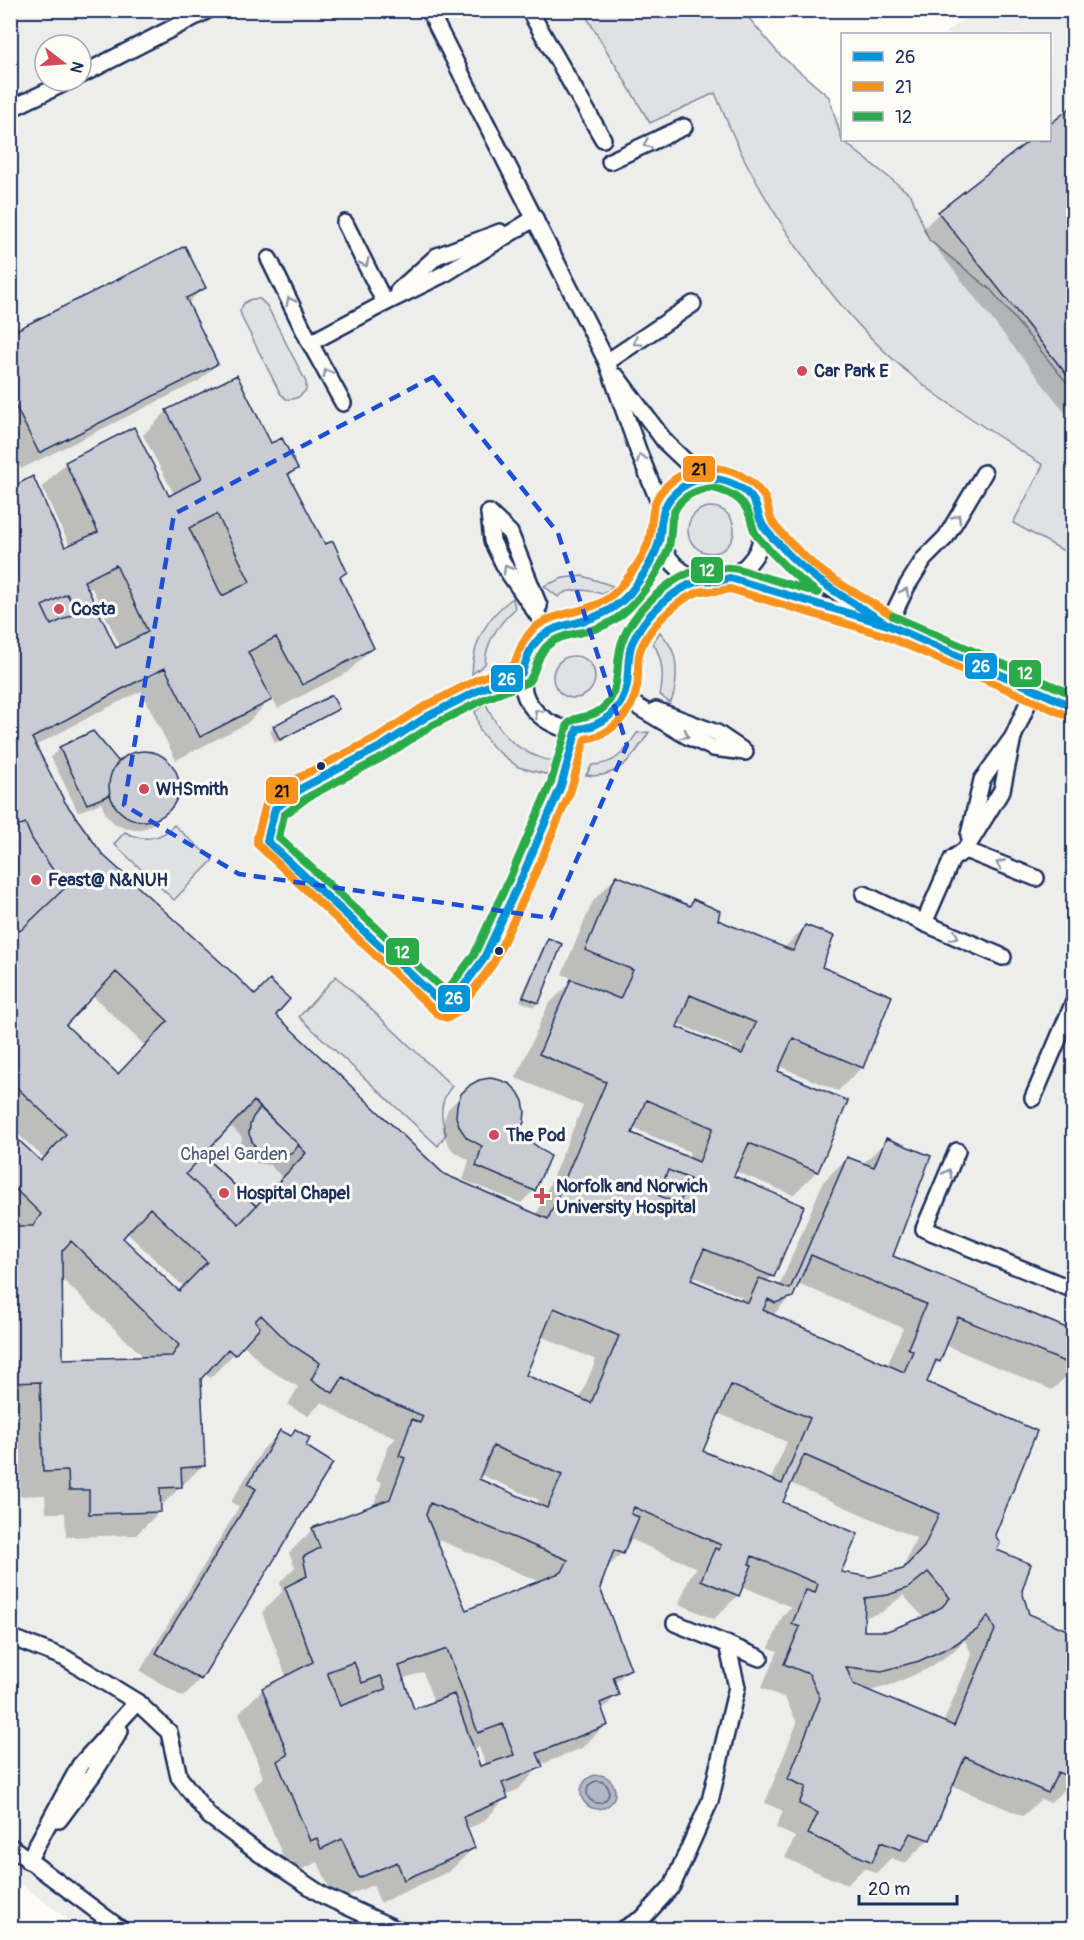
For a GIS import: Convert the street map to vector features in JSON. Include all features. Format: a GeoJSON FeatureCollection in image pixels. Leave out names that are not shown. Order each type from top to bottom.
{"type":"FeatureCollection","features":[{"type":"Feature","properties":{"kind":"lane"},"geometry":{"type":"LineString","coordinates":[[93,69],[208,10]]}},
{"type":"Feature","properties":{"kind":"lane"},"geometry":{"type":"LineString","coordinates":[[429,10],[607,362],[639,453],[663,512]]}},
{"type":"Feature","properties":{"kind":"lane"},"geometry":{"type":"LineString","coordinates":[[529,10],[603,139]]}},
{"type":"Feature","properties":{"kind":"lane"},"geometry":{"type":"LineString","coordinates":[[10,109],[44,93]]}},
{"type":"Feature","properties":{"kind":"lane"},"geometry":{"type":"LineString","coordinates":[[610,161],[684,127]]}},
{"type":"Feature","properties":{"kind":"lane"},"geometry":{"type":"LineString","coordinates":[[310,343],[446,273],[535,218]]}},
{"type":"Feature","properties":{"kind":"lane"},"geometry":{"type":"LineString","coordinates":[[345,223],[385,303]]}},
{"type":"Feature","properties":{"kind":"lane"},"geometry":{"type":"LineString","coordinates":[[269,259],[310,343],[343,403]]}},
{"type":"Feature","properties":{"kind":"lane"},"geometry":{"type":"LineString","coordinates":[[607,362],[693,304]]}},
{"type":"Feature","properties":{"kind":"lane"},"geometry":{"type":"LineString","coordinates":[[607,362],[666,443],[703,478]]}},
{"type":"Feature","properties":{"kind":"lane"},"geometry":{"type":"LineString","coordinates":[[888,625],[919,568],[928,554],[946,537],[984,473]]}},
{"type":"Feature","properties":{"kind":"lane"},"geometry":{"type":"LineString","coordinates":[[703,478],[724,479],[743,489],[757,505],[763,525],[758,551],[742,571],[730,578],[716,581],[689,576],[670,561],[664,550],[660,538],[663,512],[669,500],[690,482],[703,478]]}},
{"type":"Feature","properties":{"kind":"lane"},"geometry":{"type":"LineString","coordinates":[[489,513],[510,533],[548,630]]}},
{"type":"Feature","properties":{"kind":"lane"},"geometry":{"type":"LineString","coordinates":[[763,525],[803,570],[888,625]]}},
{"type":"Feature","properties":{"kind":"lane"},"geometry":{"type":"LineString","coordinates":[[660,538],[647,569],[617,607],[601,617],[584,622],[563,624],[548,630],[535,642],[525,658],[522,673],[523,689],[534,711],[560,727],[588,728],[601,723],[614,712],[623,698],[627,685],[629,653],[633,640],[646,620],[665,601],[701,580]]}},
{"type":"Feature","properties":{"kind":"lane"},"geometry":{"type":"LineString","coordinates":[[730,578],[888,625],[1074,706]]}},
{"type":"Feature","properties":{"kind":"lane"},"geometry":{"type":"LineString","coordinates":[[522,673],[481,689],[428,716],[382,746],[302,788],[275,809],[267,841],[447,1008],[483,960],[561,786],[577,729]]}},
{"type":"Feature","properties":{"kind":"lane"},"geometry":{"type":"LineString","coordinates":[[965,850],[982,780],[1013,736],[1035,689]]}},
{"type":"Feature","properties":{"kind":"lane"},"geometry":{"type":"LineString","coordinates":[[623,698],[712,748],[745,752]]}},
{"type":"Feature","properties":{"kind":"lane"},"geometry":{"type":"LineString","coordinates":[[924,923],[952,860],[965,850],[1002,790],[1013,736]]}},
{"type":"Feature","properties":{"kind":"lane"},"geometry":{"type":"LineString","coordinates":[[965,850],[1036,878]]}},
{"type":"Feature","properties":{"kind":"lane"},"geometry":{"type":"LineString","coordinates":[[864,894],[1003,957]]}},
{"type":"Feature","properties":{"kind":"lane"},"geometry":{"type":"LineString","coordinates":[[1033,1098],[1074,1002]]}},
{"type":"Feature","properties":{"kind":"lane"},"geometry":{"type":"LineString","coordinates":[[957,1152],[924,1229],[1074,1290]]}},
{"type":"Feature","properties":{"kind":"lane"},"geometry":{"type":"LineString","coordinates":[[675,1623],[760,1658]]}},
{"type":"Feature","properties":{"kind":"lane"},"geometry":{"type":"LineString","coordinates":[[10,1637],[65,1659],[137,1702],[168,1732],[179,1777],[209,1816],[260,1854],[324,1896],[398,1929]]}},
{"type":"Feature","properties":{"kind":"lane"},"geometry":{"type":"LineString","coordinates":[[622,1929],[643,1918],[672,1886],[710,1801],[737,1687],[727,1644]]}},
{"type":"Feature","properties":{"kind":"lane"},"geometry":{"type":"LineString","coordinates":[[28,1861],[94,1773],[137,1702]]}},
{"type":"Feature","properties":{"kind":"lane"},"geometry":{"type":"LineString","coordinates":[[10,1846],[122,1929]]}},
{"type":"Feature","properties":{"kind":"highlighted area"},"geometry":{"type":"Polygon","coordinates":[[[433,377],[558,533],[627,745],[551,918],[239,874],[124,805],[174,514],[433,377]]]}},
{"type":"Feature","properties":{"kind":"shaded area","name":"Norfolk and Norwich University Hospital"},"geometry":{"type":"Polygon","coordinates":[[[11,11],[675,11],[1005,399],[1074,514],[1073,1929],[81,1929],[11,1877],[11,11]]]}},
{"type":"Feature","properties":{"kind":"shaded area"},"geometry":{"type":"Polygon","coordinates":[[[975,11],[1073,11],[1073,445],[813,136],[841,114],[841,141],[1051,141],[1051,33],[945,33],[975,11]]]}},
{"type":"Feature","properties":{"kind":"green space"},"geometry":{"type":"Polygon","coordinates":[[[583,11],[743,11],[779,54],[829,97],[841,141],[911,195],[929,240],[991,290],[1073,390],[1073,556],[1013,523],[1043,465],[966,416],[922,384],[870,337],[847,312],[784,228],[749,168],[715,93],[650,123],[583,11]]]}},
{"type":"Feature","properties":{"kind":"green space"},"geometry":{"type":"Polygon","coordinates":[[[251,299],[260,299],[267,306],[306,382],[306,390],[297,398],[286,399],[280,393],[243,320],[240,311],[244,303],[251,299]]]}},
{"type":"Feature","properties":{"kind":"green space"},"geometry":{"type":"Polygon","coordinates":[[[711,507],[727,514],[734,530],[727,546],[711,553],[695,546],[688,530],[695,514],[711,507]]]}},
{"type":"Feature","properties":{"kind":"green space"},"geometry":{"type":"Polygon","coordinates":[[[583,576],[613,586],[603,594],[573,590],[558,597],[544,586],[563,578],[583,576]]]}},
{"type":"Feature","properties":{"kind":"green space"},"geometry":{"type":"Polygon","coordinates":[[[513,598],[515,609],[503,621],[490,640],[485,664],[472,674],[475,651],[483,631],[495,613],[513,598]]]}},
{"type":"Feature","properties":{"kind":"green space"},"geometry":{"type":"Polygon","coordinates":[[[660,632],[671,647],[676,664],[675,685],[670,703],[660,695],[662,668],[653,643],[660,632]]]}},
{"type":"Feature","properties":{"kind":"green space"},"geometry":{"type":"Polygon","coordinates":[[[574,656],[589,662],[595,677],[589,692],[574,698],[559,692],[553,677],[559,662],[574,656]]]}},
{"type":"Feature","properties":{"kind":"green space"},"geometry":{"type":"Polygon","coordinates":[[[486,704],[505,735],[521,749],[542,759],[555,762],[549,775],[518,767],[495,749],[480,731],[475,711],[486,704]]]}},
{"type":"Feature","properties":{"kind":"green space"},"geometry":{"type":"Polygon","coordinates":[[[649,732],[638,750],[616,770],[597,776],[586,775],[592,765],[608,762],[619,756],[637,733],[649,732]]]}},
{"type":"Feature","properties":{"kind":"green space"},"geometry":{"type":"Polygon","coordinates":[[[174,825],[213,860],[174,900],[114,844],[125,832],[138,837],[151,838],[163,834],[174,825]]]}},
{"type":"Feature","properties":{"kind":"green space"},"geometry":{"type":"Polygon","coordinates":[[[336,976],[452,1086],[442,1109],[446,1134],[438,1146],[299,1017],[336,976]]]}},
{"type":"Feature","properties":{"kind":"green space","name":"Chapel Garden"},"geometry":{"type":"Polygon","coordinates":[[[254,1101],[260,1108],[250,1132],[252,1142],[258,1150],[266,1155],[276,1156],[287,1153],[299,1145],[306,1153],[256,1206],[203,1155],[254,1101]]]}},
{"type":"Feature","properties":{"kind":"water"},"geometry":{"type":"Polygon","coordinates":[[[598,1775],[610,1780],[615,1792],[610,1804],[598,1809],[586,1804],[581,1792],[586,1780],[598,1775]]]}},
{"type":"Feature","properties":{"kind":"building"},"geometry":{"type":"Polygon","coordinates":[[[1074,105],[1074,384],[938,212],[1029,141],[1051,141],[1051,123],[1074,105]]]}},
{"type":"Feature","properties":{"kind":"building"},"geometry":{"type":"Polygon","coordinates":[[[185,246],[206,288],[186,298],[218,364],[39,453],[10,395],[10,333],[185,246]]]}},
{"type":"Feature","properties":{"kind":"building"},"geometry":{"type":"Polygon","coordinates":[[[237,375],[271,443],[282,438],[298,469],[288,474],[325,544],[333,541],[347,572],[340,577],[374,648],[302,685],[276,637],[248,652],[272,700],[200,737],[165,668],[122,689],[32,738],[65,802],[103,855],[255,995],[270,980],[290,999],[276,1015],[444,1174],[548,1219],[606,1082],[539,1054],[571,979],[620,999],[633,970],[585,950],[616,875],[690,906],[693,899],[720,911],[718,920],[793,951],[805,925],[834,936],[822,967],[892,996],[863,1068],[793,1038],[778,1071],[848,1101],[818,1172],[749,1143],[734,1176],[804,1206],[774,1277],[704,1249],[691,1280],[748,1303],[759,1278],[790,1289],[847,1157],[874,1167],[886,1138],[931,1156],[893,1256],[1074,1331],[1074,1366],[958,1317],[940,1362],[936,1360],[927,1382],[1037,1431],[995,1535],[1000,1543],[997,1550],[1031,1564],[1022,1591],[1029,1614],[1074,1633],[1074,1779],[1058,1772],[1048,1793],[965,1757],[930,1840],[910,1833],[901,1850],[881,1842],[872,1862],[808,1834],[818,1813],[799,1804],[806,1787],[788,1779],[820,1698],[809,1674],[784,1664],[800,1627],[792,1624],[806,1590],[815,1593],[818,1584],[752,1556],[749,1564],[752,1565],[739,1596],[701,1580],[715,1548],[719,1550],[721,1545],[634,1507],[631,1514],[639,1517],[623,1554],[614,1550],[600,1588],[631,1669],[613,1677],[619,1695],[600,1703],[608,1725],[537,1753],[543,1767],[502,1783],[508,1798],[463,1817],[475,1848],[404,1880],[397,1862],[359,1878],[342,1839],[321,1849],[317,1838],[310,1841],[277,1761],[288,1755],[262,1688],[313,1662],[285,1587],[307,1576],[303,1557],[320,1548],[312,1528],[390,1499],[405,1458],[399,1456],[412,1419],[420,1423],[423,1416],[375,1396],[343,1377],[333,1393],[311,1380],[320,1363],[289,1343],[261,1315],[255,1321],[260,1327],[235,1355],[228,1349],[201,1379],[205,1466],[181,1468],[182,1487],[160,1488],[161,1512],[89,1514],[89,1490],[69,1490],[68,1471],[43,1472],[40,1382],[10,1383],[10,1226],[33,1226],[41,1214],[10,1184],[10,1132],[41,1161],[66,1134],[10,1081],[10,488],[33,476],[65,547],[98,532],[65,462],[134,427],[169,496],[202,478],[166,410],[237,375]],[[217,514],[189,528],[222,596],[250,582],[217,514]],[[116,565],[84,581],[116,648],[148,632],[116,565]],[[116,972],[66,1025],[118,1074],[168,1021],[116,972]],[[690,995],[677,1027],[742,1054],[756,1023],[690,995]],[[646,1100],[632,1133],[699,1162],[713,1128],[646,1100]],[[254,1101],[203,1155],[256,1206],[306,1153],[254,1101]],[[150,1208],[123,1238],[179,1291],[207,1262],[150,1208]],[[71,1241],[62,1251],[63,1359],[172,1356],[179,1345],[71,1241]],[[811,1255],[793,1297],[775,1303],[768,1299],[763,1310],[904,1372],[913,1351],[908,1348],[926,1304],[811,1255]],[[554,1308],[526,1375],[591,1403],[619,1336],[554,1308]],[[731,1385],[703,1451],[782,1484],[810,1418],[731,1385]],[[493,1446],[479,1479],[547,1508],[562,1475],[493,1446]],[[804,1455],[783,1502],[858,1534],[841,1572],[870,1577],[903,1569],[924,1547],[939,1514],[804,1455]],[[430,1503],[426,1515],[466,1610],[562,1572],[568,1560],[430,1503]],[[928,1572],[908,1588],[888,1595],[865,1598],[864,1631],[887,1631],[921,1618],[942,1607],[950,1598],[928,1572]],[[988,1616],[977,1630],[954,1645],[919,1661],[882,1671],[846,1667],[853,1684],[954,1726],[995,1630],[988,1616]],[[447,1649],[399,1666],[414,1709],[454,1694],[480,1766],[514,1755],[503,1724],[478,1733],[447,1649]],[[354,1662],[327,1672],[340,1706],[386,1689],[381,1676],[362,1683],[354,1662]]]}},
{"type":"Feature","properties":{"kind":"building","name":"Costa"},"geometry":{"type":"Polygon","coordinates":[[[67,594],[77,613],[51,625],[42,606],[67,594]]]}},
{"type":"Feature","properties":{"kind":"building"},"geometry":{"type":"Polygon","coordinates":[[[332,695],[339,709],[280,740],[273,726],[332,695]]]}},
{"type":"Feature","properties":{"kind":"building"},"geometry":{"type":"Polygon","coordinates":[[[93,731],[119,762],[112,772],[110,795],[87,804],[59,747],[93,731]]]}},
{"type":"Feature","properties":{"kind":"building","name":"WHSmith"},"geometry":{"type":"Polygon","coordinates":[[[144,751],[157,754],[169,761],[176,773],[179,786],[176,799],[169,811],[157,818],[144,821],[131,818],[119,811],[112,799],[109,786],[112,773],[119,761],[131,754],[144,751]]]}},
{"type":"Feature","properties":{"kind":"building","name":"Feast@ N&NUH"},"geometry":{"type":"Polygon","coordinates":[[[25,823],[32,839],[55,873],[67,886],[20,931],[10,921],[10,831],[25,823]]]}},
{"type":"Feature","properties":{"kind":"building"},"geometry":{"type":"Polygon","coordinates":[[[548,938],[562,944],[539,1003],[523,997],[548,938]]]}},
{"type":"Feature","properties":{"kind":"building","name":"The Pod"},"geometry":{"type":"Polygon","coordinates":[[[490,1078],[510,1084],[518,1092],[525,1111],[524,1122],[519,1133],[550,1156],[535,1191],[476,1166],[482,1146],[467,1138],[460,1128],[456,1117],[461,1094],[479,1080],[490,1078]]]}},
{"type":"Feature","properties":{"kind":"building"},"geometry":{"type":"Polygon","coordinates":[[[260,1108],[299,1145],[291,1153],[274,1157],[265,1155],[253,1143],[249,1134],[250,1125],[260,1108]]]}},
{"type":"Feature","properties":{"kind":"building","name":"Hospital Chapel"},"geometry":{"type":"Polygon","coordinates":[[[203,1155],[256,1206],[239,1224],[186,1174],[203,1155]]]}},
{"type":"Feature","properties":{"kind":"building"},"geometry":{"type":"Polygon","coordinates":[[[668,1170],[690,1179],[679,1204],[658,1195],[668,1170]]]}},
{"type":"Feature","properties":{"kind":"building"},"geometry":{"type":"Polygon","coordinates":[[[295,1429],[310,1438],[306,1446],[333,1463],[201,1680],[156,1653],[256,1489],[248,1484],[280,1430],[291,1436],[295,1429]]]}},
{"type":"Feature","properties":{"kind":"transit line","name":"21"},"geometry":{"type":"LineString","coordinates":[[893,616],[837,581],[806,558],[775,526],[763,495],[740,475],[713,468],[685,473],[672,481],[657,497],[649,540],[644,553],[629,576],[611,596],[589,608],[543,622],[526,637],[514,665],[476,680],[423,707],[377,737],[296,779],[266,804],[257,844],[440,1016],[448,1018],[455,1014],[493,964],[571,790],[585,739],[604,733],[626,714],[635,696],[642,646],[664,616],[693,594],[730,589],[884,635],[1070,717]]}},
{"type":"Feature","properties":{"kind":"transit line","name":"26"},"geometry":{"type":"LineString","coordinates":[[702,478],[725,481],[745,491],[755,503],[766,530],[804,569],[888,625],[730,578],[718,581],[698,581],[668,598],[651,614],[632,643],[627,684],[621,702],[603,721],[577,729],[561,786],[522,877],[483,960],[447,1008],[267,841],[275,809],[302,788],[382,746],[428,716],[481,689],[522,673],[531,649],[545,634],[559,627],[600,615],[619,604],[634,588],[653,558],[667,504],[681,488],[702,478]]}},
{"type":"Feature","properties":{"kind":"transit line","name":"12"},"geometry":{"type":"LineString","coordinates":[[713,488],[737,498],[749,513],[757,536],[786,567],[818,593],[737,569],[701,570],[677,579],[644,607],[628,629],[620,647],[612,697],[602,709],[568,724],[551,782],[512,873],[474,955],[446,992],[279,838],[284,815],[308,797],[387,755],[433,725],[485,699],[528,682],[543,650],[552,642],[565,636],[606,625],[621,615],[645,590],[663,561],[669,547],[672,519],[677,506],[687,496],[699,490],[713,488]]}},
{"type":"Feature","properties":{"kind":"transit line","name":"12"},"geometry":{"type":"LineString","coordinates":[[893,616],[1074,695]]}},
{"type":"Feature","properties":{"kind":"transit line","name":"26"},"geometry":{"type":"LineString","coordinates":[[888,625],[1074,707]]}},
{"type":"Feature","properties":{"kind":"place","name":"Car Park E"},"geometry":{"type":"Point","coordinates":[802,371]}},
{"type":"Feature","properties":{"kind":"place","name":"Costa"},"geometry":{"type":"Point","coordinates":[59,609]}},
{"type":"Feature","properties":{"kind":"place","name":"WHSmith"},"geometry":{"type":"Point","coordinates":[144,789]}},
{"type":"Feature","properties":{"kind":"place","name":"Feast@ N&NUH"},"geometry":{"type":"Point","coordinates":[36,880]}},
{"type":"Feature","properties":{"kind":"place","name":"The Pod"},"geometry":{"type":"Point","coordinates":[494,1135]}},
{"type":"Feature","properties":{"kind":"place","name":"Hospital Chapel"},"geometry":{"type":"Point","coordinates":[224,1193]}},
{"type":"Feature","properties":{"kind":"place","name":"Norfolk and Norwich University Hospital"},"geometry":{"type":"Point","coordinates":[542,1196]}}]}
